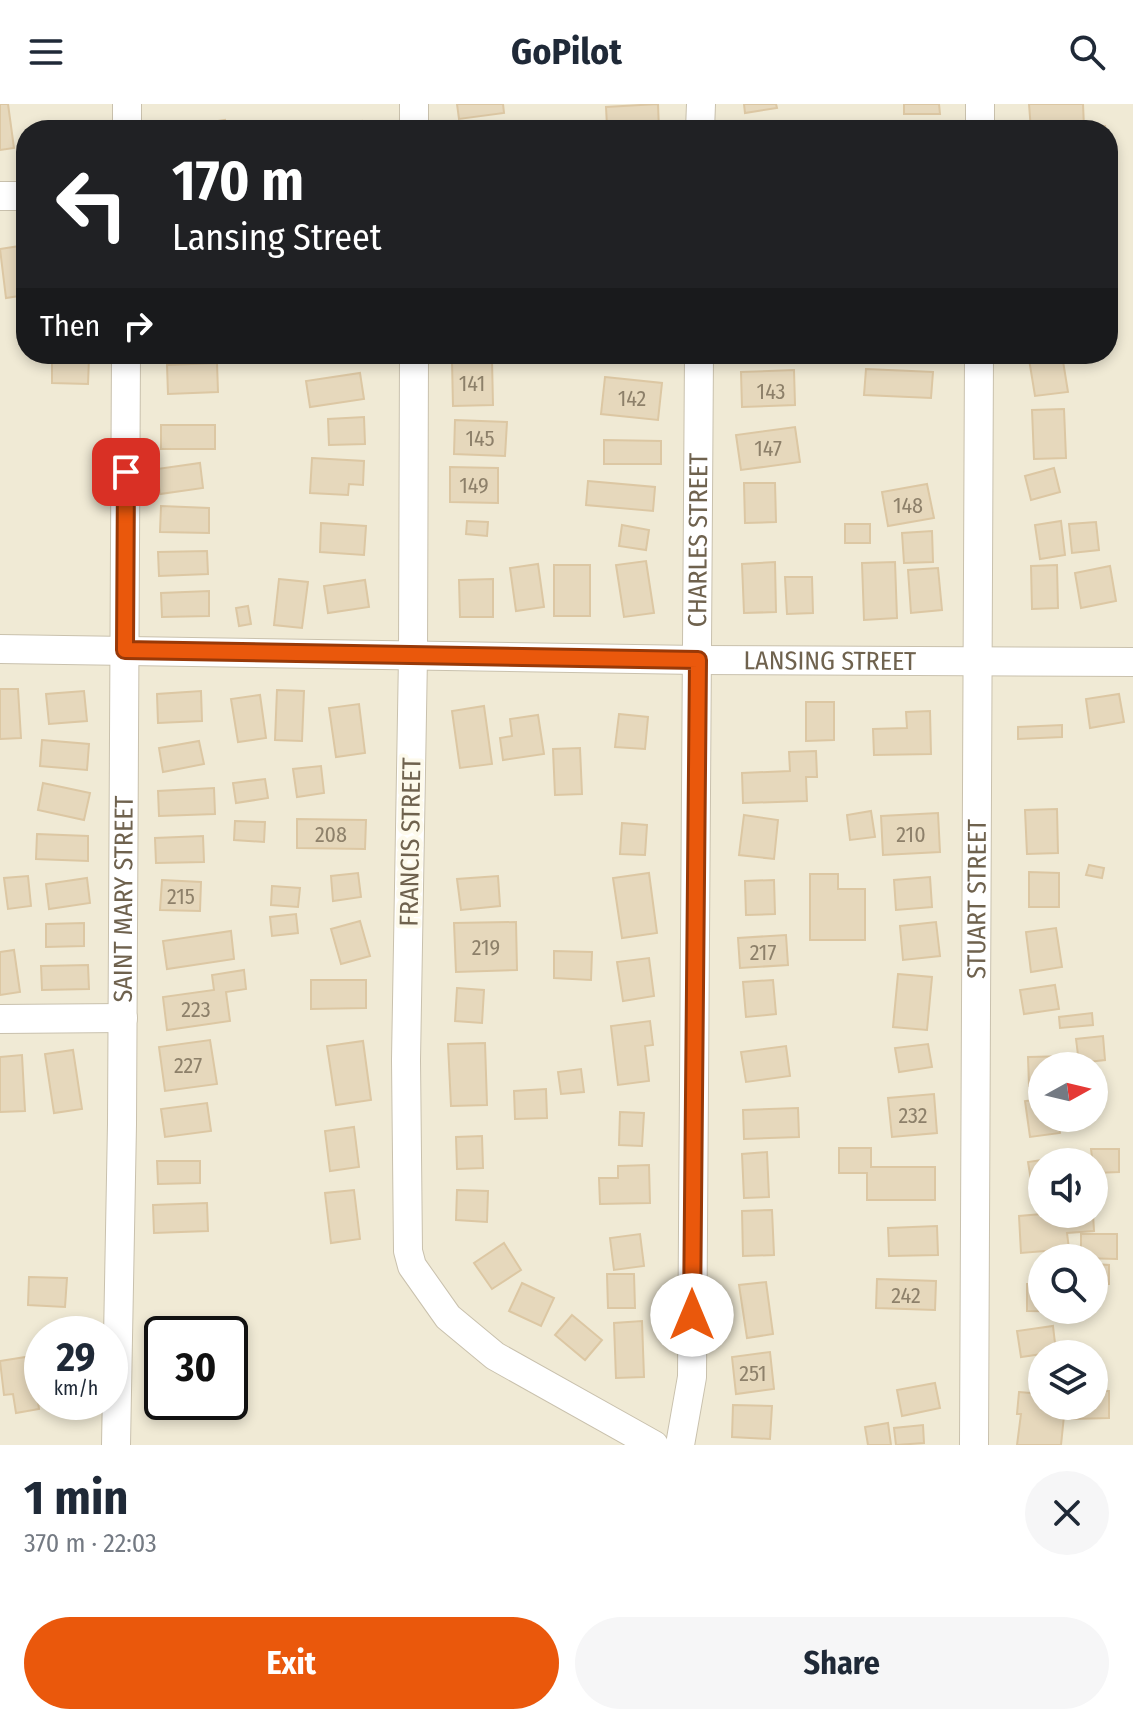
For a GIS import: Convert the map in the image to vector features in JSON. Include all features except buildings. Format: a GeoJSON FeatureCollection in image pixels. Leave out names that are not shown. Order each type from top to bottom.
{"type":"FeatureCollection","features":[{"type":"Feature","properties":{"kind":"street","name":"SAINT MARY STREET"},"geometry":{"type":"LineString","coordinates":[[116,1445],[123,1018],[126,364]]}},
{"type":"Feature","properties":{"kind":"street","name":"FRANCIS STREET"},"geometry":{"type":"LineString","coordinates":[[414,364],[406,1060],[407,1237],[412,1266],[448,1317],[495,1356],[654,1445]]}},
{"type":"Feature","properties":{"kind":"street","name":"CHARLES STREET"},"geometry":{"type":"LineString","coordinates":[[680,1445],[692,1377],[699,364]]}},
{"type":"Feature","properties":{"kind":"street","name":"STUART STREET"},"geometry":{"type":"LineString","coordinates":[[974,1445],[979,364]]}},
{"type":"Feature","properties":{"kind":"street","name":"LANSING STREET"},"geometry":{"type":"LineString","coordinates":[[0,649],[698,660],[1133,662]]}},
{"type":"Feature","properties":{"kind":"street"},"geometry":{"type":"LineString","coordinates":[[0,1019],[123,1018]]}},
{"type":"Feature","properties":{"kind":"shaded area"},"geometry":{"type":"Polygon","coordinates":[[[0,104],[1133,104],[1133,1445],[0,1445],[0,104]]]}},
{"type":"Feature","properties":{"kind":"route"},"geometry":{"type":"LineString","coordinates":[[126,472],[125,650],[698,660],[692,1315]]}}]}
